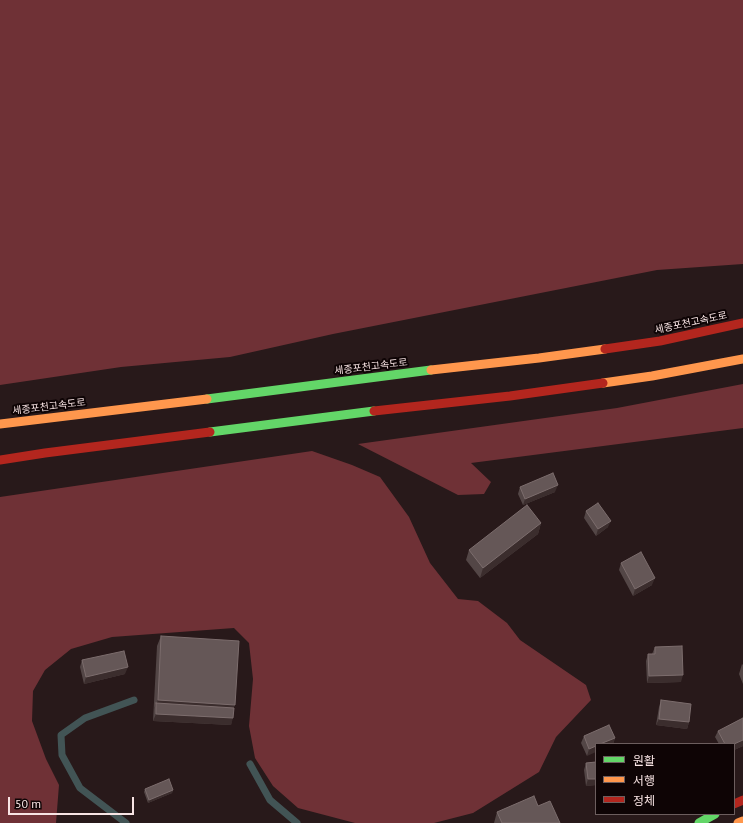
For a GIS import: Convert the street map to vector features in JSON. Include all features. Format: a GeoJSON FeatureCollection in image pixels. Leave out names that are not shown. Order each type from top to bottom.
{"type":"FeatureCollection","features":[{"type":"Feature","properties":{"kind":"main road","name":"세종포천고속도로"},"geometry":{"type":"LineString","coordinates":[[0,424],[546,357],[660,341],[743,323]]}},
{"type":"Feature","properties":{"kind":"main road"},"geometry":{"type":"LineString","coordinates":[[0,460],[416,406],[510,396],[652,376],[743,359]]}},
{"type":"Feature","properties":{"kind":"main road"},"geometry":{"type":"LineString","coordinates":[[699,823],[713,815]]}},
{"type":"Feature","properties":{"kind":"main road"},"geometry":{"type":"LineString","coordinates":[[738,823],[743,821]]}},
{"type":"Feature","properties":{"kind":"lane"},"geometry":{"type":"LineString","coordinates":[[126,823],[80,788],[62,756],[61,735],[85,718],[134,700]]}},
{"type":"Feature","properties":{"kind":"lane"},"geometry":{"type":"LineString","coordinates":[[250,764],[270,800],[297,823]]}},
{"type":"Feature","properties":{"kind":"shaded area"},"geometry":{"type":"Polygon","coordinates":[[[0,0],[743,0],[743,264],[657,270],[333,334],[230,357],[121,367],[0,385],[0,0]]]}},
{"type":"Feature","properties":{"kind":"shaded area"},"geometry":{"type":"Polygon","coordinates":[[[743,384],[743,428],[471,463],[491,482],[484,494],[458,495],[358,444],[617,408],[743,384]]]}},
{"type":"Feature","properties":{"kind":"shaded area"},"geometry":{"type":"Polygon","coordinates":[[[312,451],[352,465],[380,477],[409,517],[430,563],[458,599],[478,601],[507,623],[520,640],[586,685],[591,700],[556,737],[539,772],[473,813],[434,823],[355,823],[298,808],[273,786],[255,758],[249,726],[253,679],[249,643],[234,628],[112,637],[71,649],[45,670],[33,691],[32,721],[46,759],[59,785],[56,823],[0,823],[0,497],[312,451]]]}},
{"type":"Feature","properties":{"kind":"building"},"geometry":{"type":"Polygon","coordinates":[[[553,473],[558,485],[525,499],[520,487],[553,473]]]}},
{"type":"Feature","properties":{"kind":"building"},"geometry":{"type":"Polygon","coordinates":[[[598,503],[611,521],[598,529],[586,511],[598,503]]]}},
{"type":"Feature","properties":{"kind":"building"},"geometry":{"type":"Polygon","coordinates":[[[527,505],[541,523],[483,568],[469,550],[527,505]]]}},
{"type":"Feature","properties":{"kind":"building"},"geometry":{"type":"Polygon","coordinates":[[[641,552],[655,578],[635,589],[621,563],[641,552]]]}},
{"type":"Feature","properties":{"kind":"building"},"geometry":{"type":"Polygon","coordinates":[[[161,636],[239,641],[235,705],[158,700],[161,636]]]}},
{"type":"Feature","properties":{"kind":"building"},"geometry":{"type":"Polygon","coordinates":[[[682,646],[683,675],[649,676],[648,654],[655,654],[655,647],[682,646]]]}},
{"type":"Feature","properties":{"kind":"building"},"geometry":{"type":"Polygon","coordinates":[[[124,651],[128,667],[86,677],[82,660],[124,651]]]}},
{"type":"Feature","properties":{"kind":"building"},"geometry":{"type":"Polygon","coordinates":[[[661,700],[691,704],[689,722],[659,719],[661,700]]]}},
{"type":"Feature","properties":{"kind":"building"},"geometry":{"type":"Polygon","coordinates":[[[156,703],[234,708],[233,718],[156,714],[156,703]]]}},
{"type":"Feature","properties":{"kind":"building"},"geometry":{"type":"Polygon","coordinates":[[[743,718],[743,740],[735,744],[724,743],[718,731],[743,718]]]}},
{"type":"Feature","properties":{"kind":"building"},"geometry":{"type":"Polygon","coordinates":[[[609,725],[615,738],[602,743],[595,743],[595,746],[589,749],[584,736],[609,725]]]}},
{"type":"Feature","properties":{"kind":"building"},"geometry":{"type":"Polygon","coordinates":[[[595,762],[595,779],[588,779],[586,763],[595,762]]]}},
{"type":"Feature","properties":{"kind":"building"},"geometry":{"type":"Polygon","coordinates":[[[169,779],[173,790],[149,800],[145,789],[169,779]]]}},
{"type":"Feature","properties":{"kind":"building"},"geometry":{"type":"Polygon","coordinates":[[[534,796],[538,806],[550,801],[560,823],[502,823],[497,812],[534,796]]]}},
{"type":"Feature","properties":{"kind":"traffic: fast"},"geometry":{"type":"LineString","coordinates":[[207,399],[431,370]]}},
{"type":"Feature","properties":{"kind":"traffic: fast"},"geometry":{"type":"LineString","coordinates":[[210,432],[374,411]]}},
{"type":"Feature","properties":{"kind":"traffic: fast"},"geometry":{"type":"LineString","coordinates":[[699,823],[713,815]]}},
{"type":"Feature","properties":{"kind":"traffic: slow"},"geometry":{"type":"LineString","coordinates":[[431,370],[605,349]]}},
{"type":"Feature","properties":{"kind":"traffic: slow"},"geometry":{"type":"LineString","coordinates":[[603,383],[652,376],[743,359]]}},
{"type":"Feature","properties":{"kind":"traffic: slow"},"geometry":{"type":"LineString","coordinates":[[0,424],[207,399]]}},
{"type":"Feature","properties":{"kind":"traffic: slow"},"geometry":{"type":"LineString","coordinates":[[738,823],[743,821]]}},
{"type":"Feature","properties":{"kind":"traffic: jam"},"geometry":{"type":"LineString","coordinates":[[605,349],[660,341],[743,323]]}},
{"type":"Feature","properties":{"kind":"traffic: jam"},"geometry":{"type":"LineString","coordinates":[[374,411],[510,396],[603,383]]}},
{"type":"Feature","properties":{"kind":"traffic: jam"},"geometry":{"type":"LineString","coordinates":[[0,460],[210,432]]}},
{"type":"Feature","properties":{"kind":"traffic: jam"},"geometry":{"type":"LineString","coordinates":[[735,804],[743,800]]}}]}
